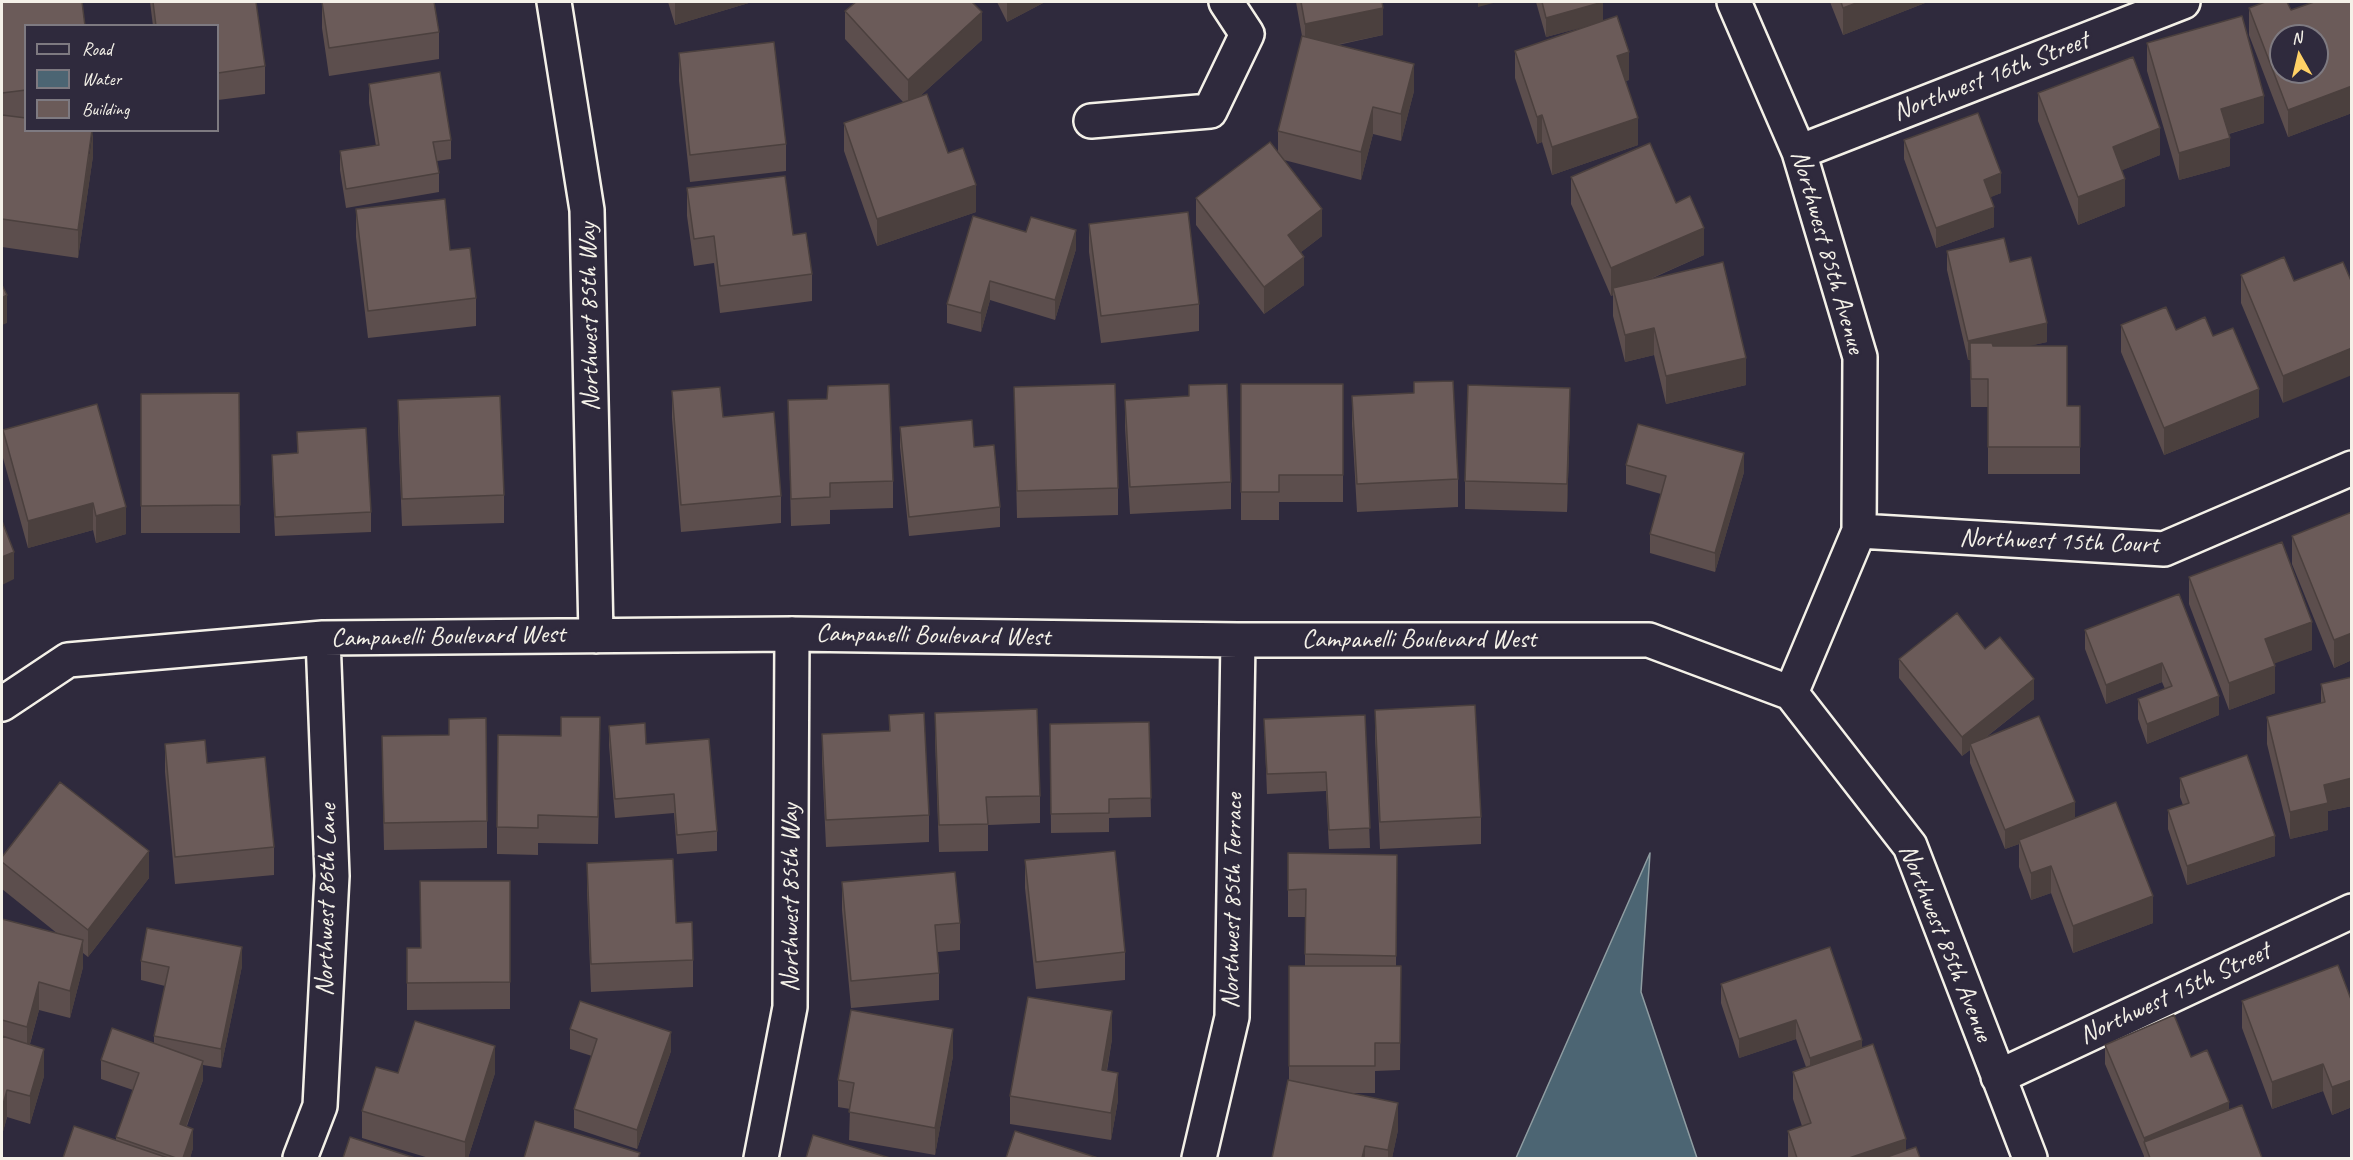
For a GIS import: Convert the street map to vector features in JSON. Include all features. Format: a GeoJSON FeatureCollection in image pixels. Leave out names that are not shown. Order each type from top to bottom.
{"type":"FeatureCollection","features":[{"type":"Feature","properties":{"kind":"street","name":"Northwest 85th Way"},"geometry":{"type":"LineString","coordinates":[[554,2],[587,210],[596,636]]}},
{"type":"Feature","properties":{"kind":"street"},"geometry":{"type":"LineString","coordinates":[[1091,121],[1210,111],[1247,34],[1226,2]]}},
{"type":"Feature","properties":{"kind":"street","name":"Northwest 85th Avenue"},"geometry":{"type":"LineString","coordinates":[[1734,2],[1799,152],[1860,357],[1859,531],[1791,693],[1911,846],[2030,1158]]}},
{"type":"Feature","properties":{"kind":"street","name":"Northwest 16th Street"},"geometry":{"type":"LineString","coordinates":[[1799,152],[2183,2]]}},
{"type":"Feature","properties":{"kind":"street","name":"Northwest 15th Court"},"geometry":{"type":"LineString","coordinates":[[1859,531],[2164,549],[2352,468]]}},
{"type":"Feature","properties":{"kind":"street","name":"Northwest 85th Way"},"geometry":{"type":"LineString","coordinates":[[761,1158],[790,1007],[792,634]]}},
{"type":"Feature","properties":{"kind":"street","name":"Campanelli Boulevard West"},"geometry":{"type":"LineString","coordinates":[[2,704],[68,660],[323,638],[792,634],[1238,640],[1649,640],[1791,693]]}},
{"type":"Feature","properties":{"kind":"street","name":"Northwest 86th Lane"},"geometry":{"type":"LineString","coordinates":[[300,1158],[320,1106],[332,876],[323,638]]}},
{"type":"Feature","properties":{"kind":"street","name":"Northwest 85th Terrace"},"geometry":{"type":"LineString","coordinates":[[1199,1158],[1232,1017],[1238,640]]}},
{"type":"Feature","properties":{"kind":"street","name":"Northwest 15th Street"},"geometry":{"type":"LineString","coordinates":[[1998,1077],[2352,911]]}},
{"type":"Feature","properties":{"kind":"water"},"geometry":{"type":"Polygon","coordinates":[[[1650,853],[1641,992],[1697,1158],[1516,1158],[1650,853]]]}},
{"type":"Feature","properties":{"kind":"building"},"geometry":{"type":"Polygon","coordinates":[[[2,2],[82,2],[85,24],[24,24],[24,90],[2,93],[2,2]]]}},
{"type":"Feature","properties":{"kind":"building"},"geometry":{"type":"Polygon","coordinates":[[[153,2],[256,2],[265,66],[219,73],[219,24],[156,24],[153,2]]]}},
{"type":"Feature","properties":{"kind":"building"},"geometry":{"type":"Polygon","coordinates":[[[322,2],[434,2],[439,32],[329,48],[322,2]]]}},
{"type":"Feature","properties":{"kind":"building"},"geometry":{"type":"Polygon","coordinates":[[[856,2],[972,2],[982,12],[908,80],[845,11],[856,2]]]}},
{"type":"Feature","properties":{"kind":"building"},"geometry":{"type":"Polygon","coordinates":[[[1301,2],[1382,2],[1383,8],[1305,24],[1301,2]]]}},
{"type":"Feature","properties":{"kind":"building"},"geometry":{"type":"Polygon","coordinates":[[[1542,2],[1603,2],[1546,18],[1542,2]]]}},
{"type":"Feature","properties":{"kind":"building"},"geometry":{"type":"Polygon","coordinates":[[[1841,2],[1859,2],[1843,8],[1841,2]]]}},
{"type":"Feature","properties":{"kind":"building"},"geometry":{"type":"Polygon","coordinates":[[[2265,2],[2287,2],[2291,10],[2314,2],[2352,2],[2352,86],[2288,110],[2278,84],[2329,84],[2329,24],[2269,24],[2269,60],[2249,8],[2265,2]]]}},
{"type":"Feature","properties":{"kind":"building"},"geometry":{"type":"Polygon","coordinates":[[[1617,16],[1629,52],[1617,56],[1638,118],[1552,147],[1542,115],[1537,117],[1515,51],[1617,16]]]}},
{"type":"Feature","properties":{"kind":"building"},"geometry":{"type":"Polygon","coordinates":[[[2242,16],[2264,96],[2221,109],[2230,138],[2179,153],[2147,43],[2242,16]]]}},
{"type":"Feature","properties":{"kind":"building"},"geometry":{"type":"Polygon","coordinates":[[[1302,36],[1414,64],[1401,114],[1373,107],[1361,152],[1278,131],[1302,36]]]}},
{"type":"Feature","properties":{"kind":"building"},"geometry":{"type":"Polygon","coordinates":[[[774,42],[786,144],[690,155],[679,53],[774,42]]]}},
{"type":"Feature","properties":{"kind":"building"},"geometry":{"type":"Polygon","coordinates":[[[2133,57],[2160,128],[2113,147],[2125,179],[2078,197],[2038,93],[2133,57]]]}},
{"type":"Feature","properties":{"kind":"building"},"geometry":{"type":"Polygon","coordinates":[[[440,72],[451,140],[433,142],[439,173],[346,189],[340,151],[379,145],[369,84],[440,72]]]}},
{"type":"Feature","properties":{"kind":"building"},"geometry":{"type":"Polygon","coordinates":[[[927,94],[948,153],[963,148],[976,185],[877,219],[844,123],[927,94]]]}},
{"type":"Feature","properties":{"kind":"building"},"geometry":{"type":"Polygon","coordinates":[[[1978,113],[2001,173],[1984,180],[1994,207],[1936,228],[1904,140],[1978,113]]]}},
{"type":"Feature","properties":{"kind":"building"},"geometry":{"type":"Polygon","coordinates":[[[2,115],[24,118],[24,132],[92,132],[78,230],[2,219],[2,115]]]}},
{"type":"Feature","properties":{"kind":"building"},"geometry":{"type":"Polygon","coordinates":[[[1270,142],[1322,209],[1288,235],[1304,257],[1264,287],[1196,198],[1270,142]]]}},
{"type":"Feature","properties":{"kind":"building"},"geometry":{"type":"Polygon","coordinates":[[[1650,143],[1676,203],[1690,196],[1704,228],[1611,268],[1571,177],[1650,143]]]}},
{"type":"Feature","properties":{"kind":"building"},"geometry":{"type":"Polygon","coordinates":[[[785,176],[793,235],[806,233],[812,274],[720,286],[714,236],[694,239],[687,188],[785,176]]]}},
{"type":"Feature","properties":{"kind":"building"},"geometry":{"type":"Polygon","coordinates":[[[445,199],[450,250],[470,248],[476,298],[368,311],[356,209],[445,199]]]}},
{"type":"Feature","properties":{"kind":"building"},"geometry":{"type":"Polygon","coordinates":[[[1188,212],[1199,304],[1101,316],[1089,224],[1188,212]]]}},
{"type":"Feature","properties":{"kind":"building"},"geometry":{"type":"Polygon","coordinates":[[[973,216],[1026,232],[1031,217],[1076,230],[1055,300],[990,281],[981,313],[947,304],[973,216]]]}},
{"type":"Feature","properties":{"kind":"building"},"geometry":{"type":"Polygon","coordinates":[[[2004,238],[2010,262],[2031,257],[2047,323],[1968,341],[1947,251],[2004,238]]]}},
{"type":"Feature","properties":{"kind":"building"},"geometry":{"type":"Polygon","coordinates":[[[2284,257],[2294,281],[2343,262],[2352,283],[2352,348],[2283,376],[2241,275],[2284,257]]]}},
{"type":"Feature","properties":{"kind":"building"},"geometry":{"type":"Polygon","coordinates":[[[1723,262],[1746,358],[1666,376],[1654,328],[1625,335],[1613,288],[1723,262]]]}},
{"type":"Feature","properties":{"kind":"building"},"geometry":{"type":"Polygon","coordinates":[[[2,285],[7,295],[2,298],[2,285]]]}},
{"type":"Feature","properties":{"kind":"building"},"geometry":{"type":"Polygon","coordinates":[[[2166,307],[2176,330],[2205,317],[2213,336],[2233,328],[2259,389],[2164,428],[2121,325],[2166,307]]]}},
{"type":"Feature","properties":{"kind":"building"},"geometry":{"type":"Polygon","coordinates":[[[1970,343],[1992,343],[1993,346],[2067,346],[2067,406],[2080,406],[2080,447],[1988,447],[1988,379],[1971,379],[1970,343]]]}},
{"type":"Feature","properties":{"kind":"building"},"geometry":{"type":"Polygon","coordinates":[[[1453,381],[1458,479],[1357,484],[1352,396],[1414,393],[1414,382],[1453,381]]]}},
{"type":"Feature","properties":{"kind":"building"},"geometry":{"type":"Polygon","coordinates":[[[889,384],[893,481],[830,483],[830,497],[791,499],[788,400],[827,399],[828,386],[889,384]]]}},
{"type":"Feature","properties":{"kind":"building"},"geometry":{"type":"Polygon","coordinates":[[[1115,384],[1118,488],[1017,491],[1014,387],[1115,384]]]}},
{"type":"Feature","properties":{"kind":"building"},"geometry":{"type":"Polygon","coordinates":[[[1227,384],[1231,482],[1130,487],[1125,400],[1189,396],[1189,385],[1227,384]]]}},
{"type":"Feature","properties":{"kind":"building"},"geometry":{"type":"Polygon","coordinates":[[[1241,384],[1343,384],[1343,475],[1279,475],[1279,492],[1241,492],[1241,384]]]}},
{"type":"Feature","properties":{"kind":"building"},"geometry":{"type":"Polygon","coordinates":[[[1468,385],[1570,388],[1567,484],[1465,481],[1468,385]]]}},
{"type":"Feature","properties":{"kind":"building"},"geometry":{"type":"Polygon","coordinates":[[[720,387],[723,417],[774,412],[781,496],[681,505],[672,391],[720,387]]]}},
{"type":"Feature","properties":{"kind":"building"},"geometry":{"type":"Polygon","coordinates":[[[239,393],[240,505],[141,506],[141,394],[239,393]]]}},
{"type":"Feature","properties":{"kind":"building"},"geometry":{"type":"Polygon","coordinates":[[[500,396],[504,495],[402,499],[398,400],[500,396]]]}},
{"type":"Feature","properties":{"kind":"building"},"geometry":{"type":"Polygon","coordinates":[[[97,404],[126,507],[96,516],[93,503],[28,521],[3,430],[97,404]]]}},
{"type":"Feature","properties":{"kind":"building"},"geometry":{"type":"Polygon","coordinates":[[[972,420],[974,447],[994,445],[1000,507],[909,517],[900,427],[972,420]]]}},
{"type":"Feature","properties":{"kind":"building"},"geometry":{"type":"Polygon","coordinates":[[[1638,424],[1744,453],[1715,553],[1650,534],[1666,476],[1626,465],[1638,424]]]}},
{"type":"Feature","properties":{"kind":"building"},"geometry":{"type":"Polygon","coordinates":[[[366,428],[371,512],[275,517],[272,455],[298,453],[297,432],[366,428]]]}},
{"type":"Feature","properties":{"kind":"building"},"geometry":{"type":"Polygon","coordinates":[[[2352,512],[2352,633],[2334,640],[2292,536],[2352,512]]]}},
{"type":"Feature","properties":{"kind":"building"},"geometry":{"type":"Polygon","coordinates":[[[2,521],[14,552],[2,557],[2,521]]]}},
{"type":"Feature","properties":{"kind":"building"},"geometry":{"type":"Polygon","coordinates":[[[2282,542],[2312,622],[2265,639],[2275,666],[2229,683],[2189,577],[2282,542]]]}},
{"type":"Feature","properties":{"kind":"building"},"geometry":{"type":"Polygon","coordinates":[[[2179,594],[2219,696],[2147,724],[2138,699],[2172,686],[2162,663],[2106,685],[2085,630],[2179,594]]]}},
{"type":"Feature","properties":{"kind":"building"},"geometry":{"type":"Polygon","coordinates":[[[1957,613],[1985,649],[2000,637],[2034,679],[1962,737],[1899,659],[1957,613]]]}},
{"type":"Feature","properties":{"kind":"building"},"geometry":{"type":"Polygon","coordinates":[[[2352,677],[2352,778],[2324,785],[2328,803],[2290,812],[2267,717],[2325,702],[2321,684],[2352,677]]]}},
{"type":"Feature","properties":{"kind":"building"},"geometry":{"type":"Polygon","coordinates":[[[1475,705],[1481,817],[1380,822],[1375,710],[1475,705]]]}},
{"type":"Feature","properties":{"kind":"building"},"geometry":{"type":"Polygon","coordinates":[[[1037,709],[1040,796],[986,797],[988,824],[939,825],[935,713],[1037,709]]]}},
{"type":"Feature","properties":{"kind":"building"},"geometry":{"type":"Polygon","coordinates":[[[924,713],[929,815],[826,820],[822,734],[890,731],[889,715],[924,713]]]}},
{"type":"Feature","properties":{"kind":"building"},"geometry":{"type":"Polygon","coordinates":[[[1365,715],[1370,828],[1329,830],[1326,772],[1267,774],[1264,719],[1365,715]]]}},
{"type":"Feature","properties":{"kind":"building"},"geometry":{"type":"Polygon","coordinates":[[[2039,716],[2075,802],[2005,830],[1970,744],[2039,716]]]}},
{"type":"Feature","properties":{"kind":"building"},"geometry":{"type":"Polygon","coordinates":[[[561,717],[600,717],[598,817],[538,815],[538,828],[497,827],[498,735],[561,736],[561,717]]]}},
{"type":"Feature","properties":{"kind":"building"},"geometry":{"type":"Polygon","coordinates":[[[486,718],[487,821],[384,823],[382,736],[449,735],[449,719],[486,718]]]}},
{"type":"Feature","properties":{"kind":"building"},"geometry":{"type":"Polygon","coordinates":[[[1149,722],[1151,798],[1109,799],[1109,813],[1051,814],[1050,724],[1149,722]]]}},
{"type":"Feature","properties":{"kind":"building"},"geometry":{"type":"Polygon","coordinates":[[[645,723],[646,744],[709,739],[717,831],[677,835],[674,794],[615,799],[609,726],[645,723]]]}},
{"type":"Feature","properties":{"kind":"building"},"geometry":{"type":"Polygon","coordinates":[[[205,740],[207,763],[265,757],[274,847],[175,857],[165,744],[205,740]]]}},
{"type":"Feature","properties":{"kind":"building"},"geometry":{"type":"Polygon","coordinates":[[[2247,755],[2275,836],[2187,866],[2168,810],[2189,803],[2180,778],[2247,755]]]}},
{"type":"Feature","properties":{"kind":"building"},"geometry":{"type":"Polygon","coordinates":[[[60,782],[149,851],[88,930],[2,862],[2,857],[60,782]]]}},
{"type":"Feature","properties":{"kind":"building"},"geometry":{"type":"Polygon","coordinates":[[[2116,802],[2153,896],[2073,926],[2051,866],[2031,873],[2019,840],[2116,802]]]}},
{"type":"Feature","properties":{"kind":"building"},"geometry":{"type":"Polygon","coordinates":[[[1115,851],[1125,952],[1036,962],[1025,860],[1115,851]]]}},
{"type":"Feature","properties":{"kind":"building"},"geometry":{"type":"Polygon","coordinates":[[[1288,853],[1397,855],[1396,956],[1305,954],[1306,889],[1288,890],[1288,853]]]}},
{"type":"Feature","properties":{"kind":"building"},"geometry":{"type":"Polygon","coordinates":[[[673,859],[676,923],[692,922],[693,960],[591,964],[587,863],[673,859]]]}},
{"type":"Feature","properties":{"kind":"building"},"geometry":{"type":"Polygon","coordinates":[[[955,872],[960,923],[935,925],[939,973],[851,981],[842,882],[955,872]]]}},
{"type":"Feature","properties":{"kind":"building"},"geometry":{"type":"Polygon","coordinates":[[[420,881],[510,881],[510,982],[407,983],[407,948],[421,948],[420,881]]]}},
{"type":"Feature","properties":{"kind":"building"},"geometry":{"type":"Polygon","coordinates":[[[2,919],[83,940],[70,991],[39,982],[27,1027],[2,1020],[2,919]]]}},
{"type":"Feature","properties":{"kind":"building"},"geometry":{"type":"Polygon","coordinates":[[[147,928],[242,947],[221,1049],[154,1036],[169,967],[141,961],[147,928]]]}},
{"type":"Feature","properties":{"kind":"building"},"geometry":{"type":"Polygon","coordinates":[[[1830,947],[1862,1040],[1810,1058],[1796,1020],[1739,1039],[1721,984],[1830,947]]]}},
{"type":"Feature","properties":{"kind":"building"},"geometry":{"type":"Polygon","coordinates":[[[2338,965],[2352,1002],[2352,1080],[2332,1087],[2323,1064],[2272,1082],[2242,1001],[2338,965]]]}},
{"type":"Feature","properties":{"kind":"building"},"geometry":{"type":"Polygon","coordinates":[[[1289,966],[1401,966],[1400,1043],[1375,1043],[1375,1066],[1289,1066],[1289,966]]]}},
{"type":"Feature","properties":{"kind":"building"},"geometry":{"type":"Polygon","coordinates":[[[1028,997],[1112,1011],[1102,1070],[1118,1073],[1111,1113],[1010,1096],[1028,997]]]}},
{"type":"Feature","properties":{"kind":"building"},"geometry":{"type":"Polygon","coordinates":[[[580,1001],[671,1032],[637,1130],[574,1109],[597,1039],[570,1029],[580,1001]]]}},
{"type":"Feature","properties":{"kind":"building"},"geometry":{"type":"Polygon","coordinates":[[[851,1010],[953,1029],[935,1128],[849,1112],[854,1083],[838,1080],[851,1010]]]}},
{"type":"Feature","properties":{"kind":"building"},"geometry":{"type":"Polygon","coordinates":[[[2174,1015],[2191,1057],[2207,1050],[2229,1102],[2144,1138],[2105,1045],[2174,1015]]]}},
{"type":"Feature","properties":{"kind":"building"},"geometry":{"type":"Polygon","coordinates":[[[415,1021],[495,1046],[465,1142],[362,1111],[376,1067],[398,1073],[415,1021]]]}},
{"type":"Feature","properties":{"kind":"building"},"geometry":{"type":"Polygon","coordinates":[[[112,1028],[203,1061],[180,1124],[193,1129],[183,1158],[176,1158],[116,1137],[139,1073],[101,1060],[112,1028]]]}},
{"type":"Feature","properties":{"kind":"building"},"geometry":{"type":"Polygon","coordinates":[[[2,1036],[44,1049],[30,1096],[7,1090],[2,1108],[2,1036]]]}},
{"type":"Feature","properties":{"kind":"building"},"geometry":{"type":"Polygon","coordinates":[[[1873,1044],[1906,1139],[1849,1158],[1797,1158],[1788,1131],[1811,1123],[1793,1072],[1873,1044]]]}},
{"type":"Feature","properties":{"kind":"building"},"geometry":{"type":"Polygon","coordinates":[[[1288,1080],[1398,1103],[1388,1150],[1365,1146],[1362,1158],[1272,1158],[1288,1080]]]}},
{"type":"Feature","properties":{"kind":"building"},"geometry":{"type":"Polygon","coordinates":[[[2242,1105],[2262,1158],[2150,1158],[2144,1142],[2242,1105]]]}},
{"type":"Feature","properties":{"kind":"building"},"geometry":{"type":"Polygon","coordinates":[[[535,1121],[640,1153],[638,1158],[524,1158],[535,1121]]]}},
{"type":"Feature","properties":{"kind":"building"},"geometry":{"type":"Polygon","coordinates":[[[74,1126],[168,1158],[63,1158],[74,1126]]]}},
{"type":"Feature","properties":{"kind":"building"},"geometry":{"type":"Polygon","coordinates":[[[1015,1131],[1098,1158],[1006,1158],[1015,1131]]]}},
{"type":"Feature","properties":{"kind":"building"},"geometry":{"type":"Polygon","coordinates":[[[813,1135],[890,1158],[806,1158],[813,1135]]]}},
{"type":"Feature","properties":{"kind":"building"},"geometry":{"type":"Polygon","coordinates":[[[350,1137],[415,1158],[343,1158],[350,1137]]]}},
{"type":"Feature","properties":{"kind":"building"},"geometry":{"type":"Polygon","coordinates":[[[1916,1147],[1920,1158],[1884,1158],[1916,1147]]]}}]}
